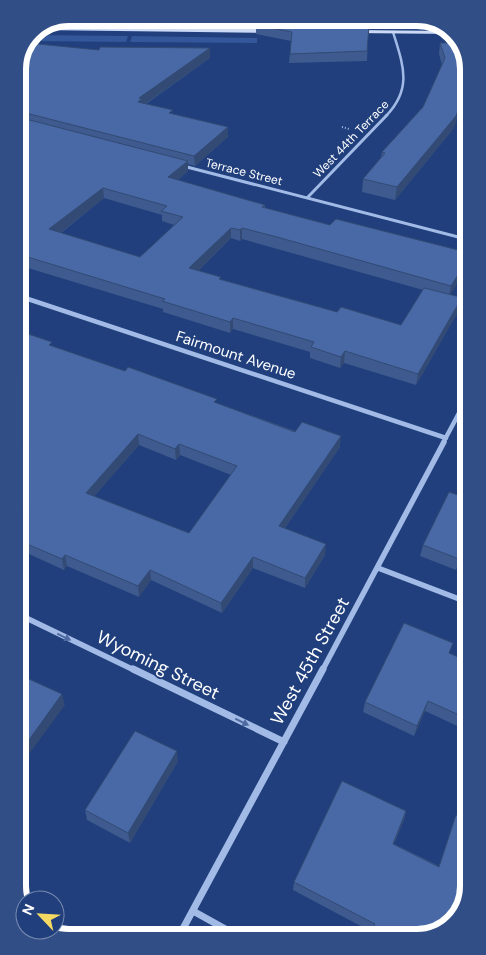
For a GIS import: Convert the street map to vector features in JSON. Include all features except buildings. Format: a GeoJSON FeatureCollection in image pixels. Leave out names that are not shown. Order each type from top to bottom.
{"type":"FeatureCollection","features":[{"type":"Feature","properties":{"kind":"street"},"geometry":{"type":"LineString","coordinates":[[85,26],[92,29]]}},
{"type":"Feature","properties":{"kind":"street"},"geometry":{"type":"LineString","coordinates":[[56,29],[276,31]]}},
{"type":"Feature","properties":{"kind":"street"},"geometry":{"type":"LineString","coordinates":[[344,32],[439,33]]}},
{"type":"Feature","properties":{"kind":"street","name":"West 44th Terrace"},"geometry":{"type":"LineString","coordinates":[[307,198],[396,106],[404,93],[405,76],[393,32]]}},
{"type":"Feature","properties":{"kind":"street","name":"Terrace Street"},"geometry":{"type":"LineString","coordinates":[[182,166],[460,238]]}},
{"type":"Feature","properties":{"kind":"street","name":"Fairmount Avenue"},"geometry":{"type":"LineString","coordinates":[[26,298],[446,438]]}},
{"type":"Feature","properties":{"kind":"street","name":"West 45th Street"},"geometry":{"type":"LineString","coordinates":[[183,929],[378,568],[460,411]]}},
{"type":"Feature","properties":{"kind":"street"},"geometry":{"type":"LineString","coordinates":[[378,568],[460,599]]}},
{"type":"Feature","properties":{"kind":"street","name":"Wyoming Street"},"geometry":{"type":"LineString","coordinates":[[26,619],[284,742]]}},
{"type":"Feature","properties":{"kind":"street"},"geometry":{"type":"LineString","coordinates":[[193,911],[225,929]]}},
{"type":"Feature","properties":{"kind":"lane"},"geometry":{"type":"LineString","coordinates":[[150,30],[154,26]]}},
{"type":"Feature","properties":{"kind":"path"},"geometry":{"type":"LineString","coordinates":[[342,128],[350,129]]}},
{"type":"Feature","properties":{"kind":"shaded area"},"geometry":{"type":"Polygon","coordinates":[[[168,26],[424,27],[432,30],[168,26]]]}},
{"type":"Feature","properties":{"kind":"shaded area"},"geometry":{"type":"Polygon","coordinates":[[[44,35],[128,36],[126,42],[38,41],[44,35]]]}},
{"type":"Feature","properties":{"kind":"shaded area"},"geometry":{"type":"Polygon","coordinates":[[[132,36],[257,38],[257,43],[130,42],[132,36]]]}}]}
